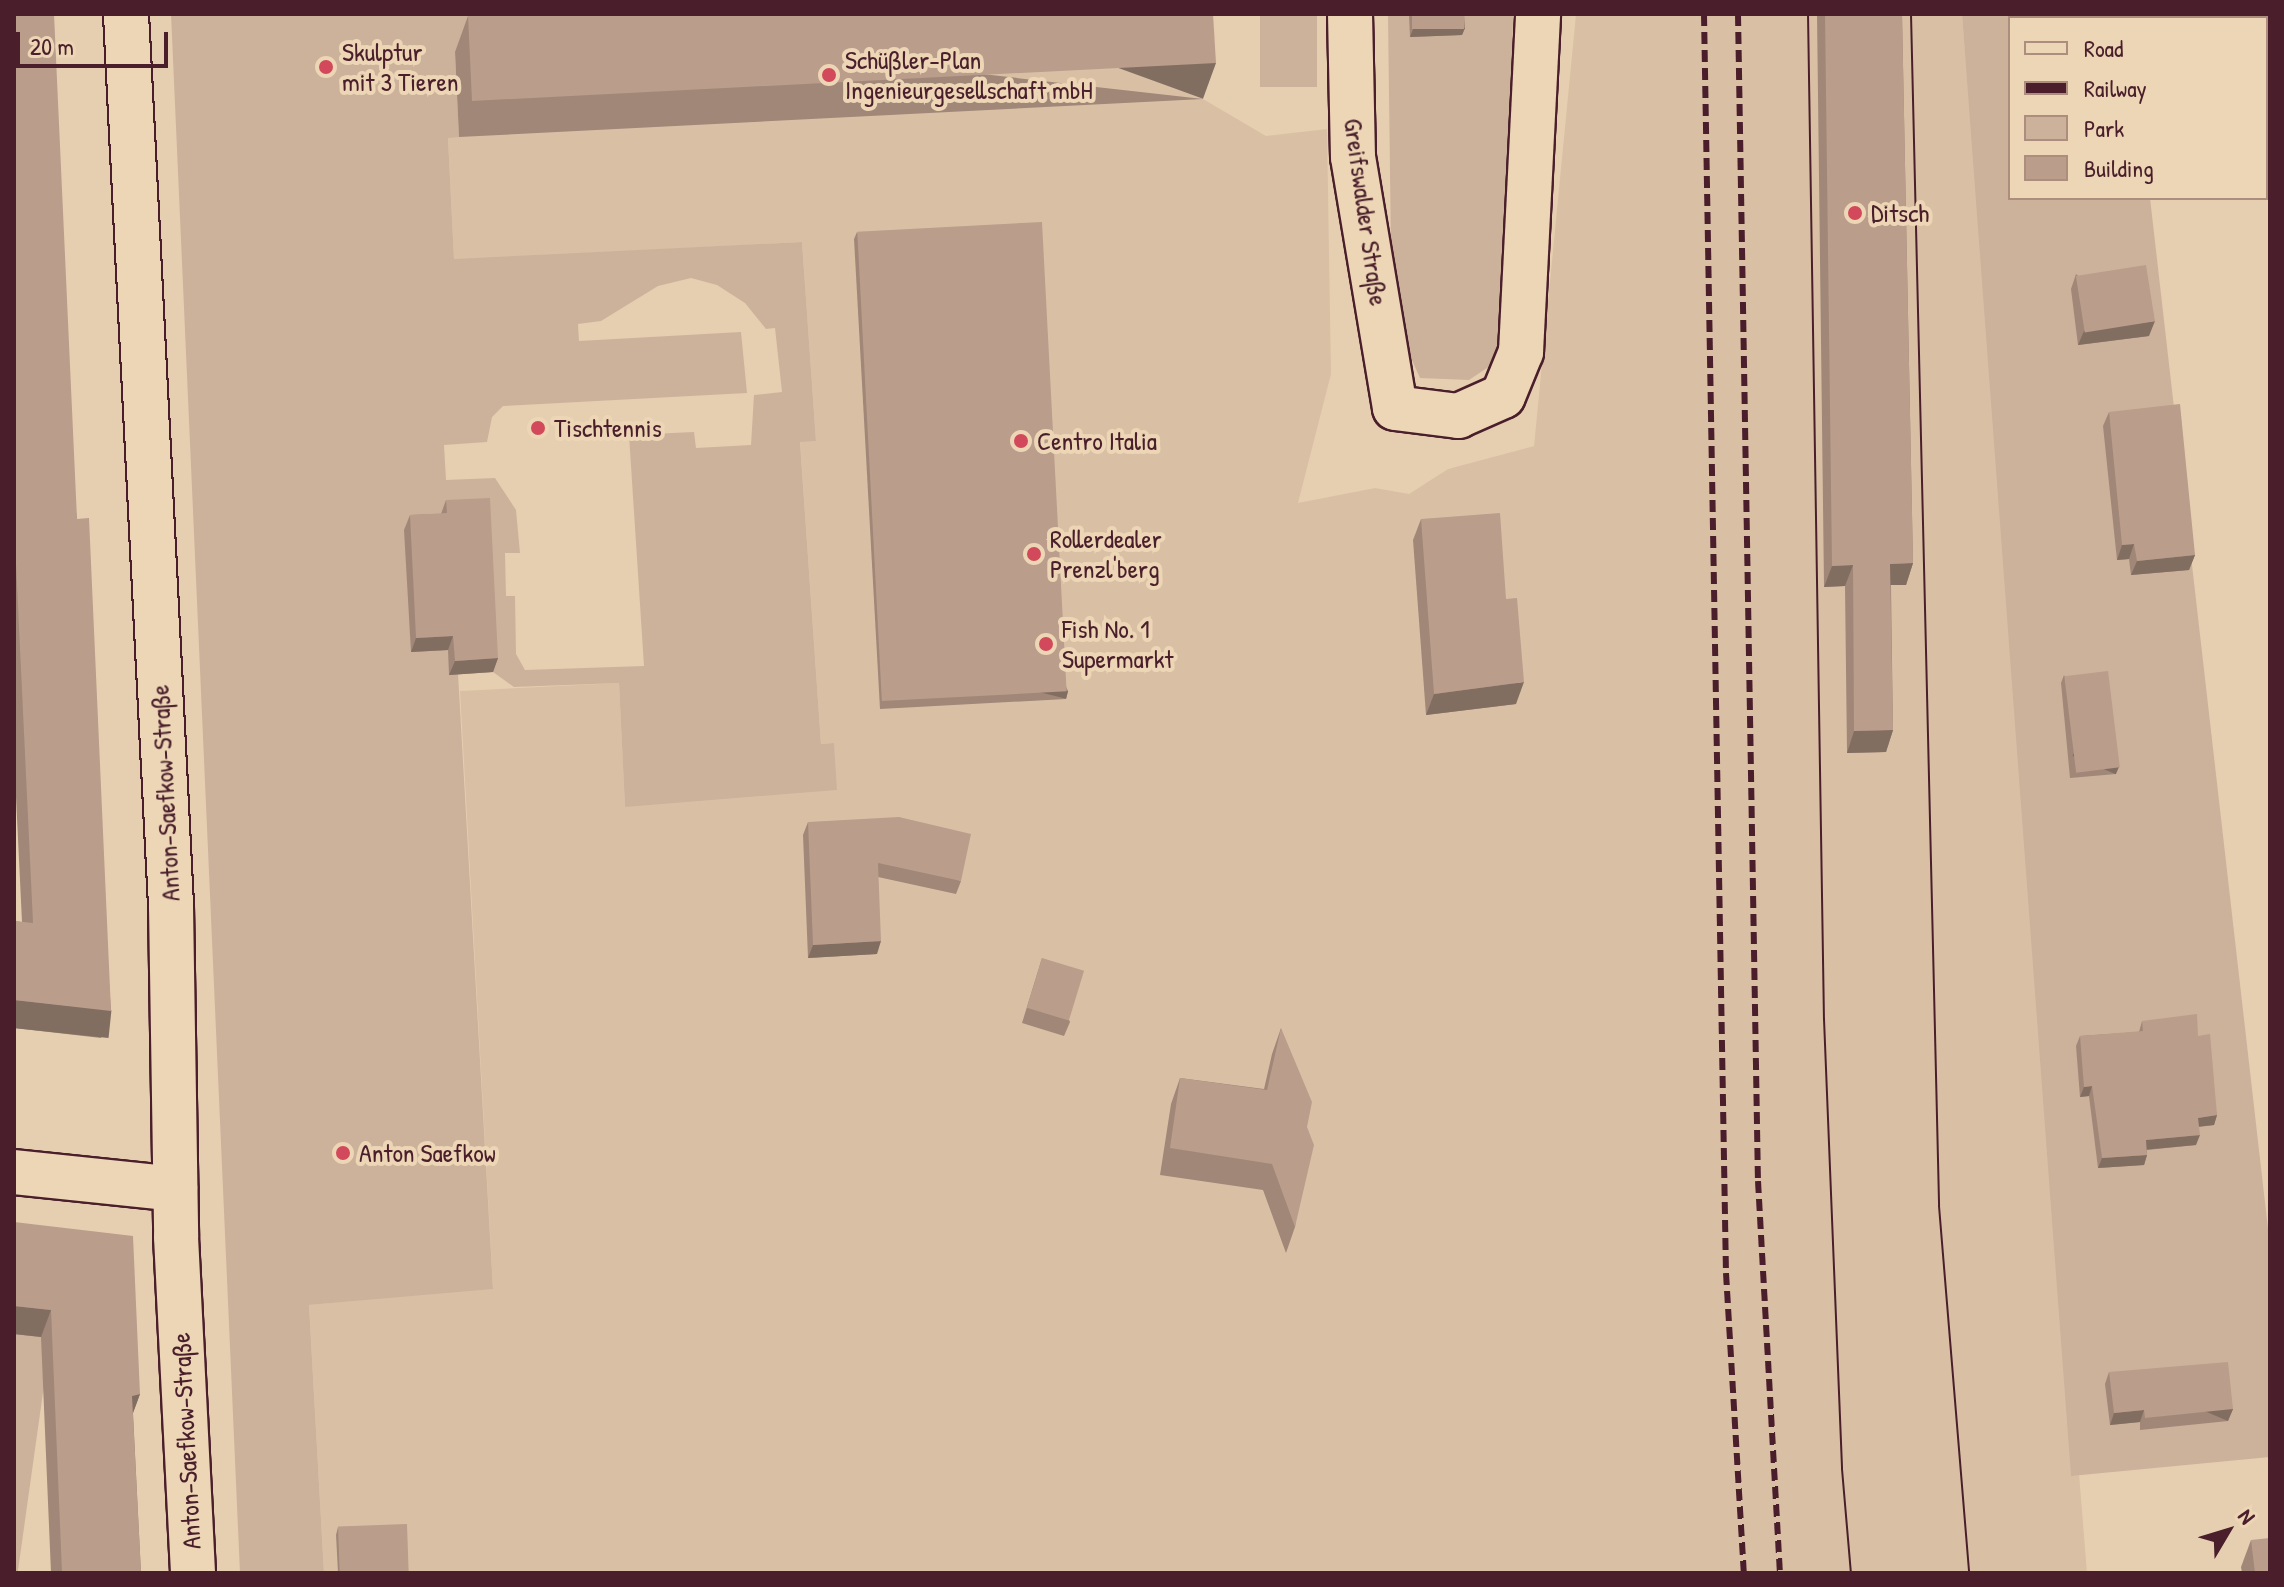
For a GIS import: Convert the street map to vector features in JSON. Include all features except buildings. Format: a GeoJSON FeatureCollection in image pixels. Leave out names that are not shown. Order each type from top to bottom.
{"type":"FeatureCollection","features":[{"type":"Feature","properties":{"kind":"street","name":"Anton-Saefkow-Straße"},"geometry":{"type":"LineString","coordinates":[[126,14],[171,906],[175,1189],[193,1573]]}},
{"type":"Feature","properties":{"kind":"street","name":"Greifswalder Straße"},"geometry":{"type":"LineString","coordinates":[[1350,14],[1353,157],[1395,408],[1458,416],[1503,396],[1521,352],[1538,14]]}},
{"type":"Feature","properties":{"kind":"street"},"geometry":{"type":"LineString","coordinates":[[14,1172],[175,1189]]}},
{"type":"Feature","properties":{"kind":"shaded area"},"geometry":{"type":"Polygon","coordinates":[[[1198,14],[1203,99],[1266,136],[1327,129],[1331,374],[1298,503],[1375,488],[1409,494],[1448,469],[1534,446],[1576,14],[1962,14],[2087,1573],[324,1573],[309,1305],[493,1288],[460,691],[619,683],[625,807],[834,743],[821,744],[800,441],[816,441],[802,242],[454,260],[448,137],[1198,14]]]}},
{"type":"Feature","properties":{"kind":"green space"},"geometry":{"type":"Polygon","coordinates":[[[171,14],[646,14],[647,42],[455,52],[459,137],[448,138],[454,259],[802,242],[816,441],[800,442],[821,744],[834,743],[837,790],[625,807],[619,683],[514,687],[493,672],[484,513],[449,515],[493,1289],[309,1305],[324,1573],[240,1573],[171,14]],[[691,278],[658,286],[601,321],[578,324],[579,341],[741,332],[747,393],[503,406],[492,417],[487,442],[444,445],[446,480],[495,478],[516,510],[520,553],[505,553],[506,596],[515,596],[516,654],[525,670],[644,666],[629,435],[694,432],[696,448],[751,445],[754,395],[782,392],[775,328],[766,329],[745,303],[717,285],[691,278]]]}},
{"type":"Feature","properties":{"kind":"green space"},"geometry":{"type":"Polygon","coordinates":[[[1260,14],[1317,14],[1317,87],[1260,87],[1260,14]]]}},
{"type":"Feature","properties":{"kind":"green space"},"geometry":{"type":"Polygon","coordinates":[[[1388,14],[1513,14],[1508,339],[1499,360],[1469,380],[1420,378],[1403,340],[1391,251],[1388,14]]]}},
{"type":"Feature","properties":{"kind":"green space"},"geometry":{"type":"Polygon","coordinates":[[[1962,14],[2129,14],[2008,16],[2008,200],[2150,200],[2270,1246],[2270,1457],[2071,1476],[1962,14]]]}},
{"type":"Feature","properties":{"kind":"green space"},"geometry":{"type":"Polygon","coordinates":[[[14,1333],[51,1338],[18,1573],[14,1573],[14,1333]]]}},
{"type":"Feature","properties":{"kind":"tram line"},"geometry":{"type":"LineString","coordinates":[[1808,14],[1824,1019],[1842,1469],[1851,1573]]}},
{"type":"Feature","properties":{"kind":"tram line"},"geometry":{"type":"LineString","coordinates":[[1911,14],[1939,1206],[1969,1573]]}},
{"type":"Feature","properties":{"kind":"railway"},"geometry":{"type":"LineString","coordinates":[[1704,14],[1726,1273],[1744,1573]]}},
{"type":"Feature","properties":{"kind":"railway"},"geometry":{"type":"LineString","coordinates":[[1738,14],[1758,1181],[1780,1573]]}},
{"type":"Feature","properties":{"kind":"place","name":"Skulptur mit 3 Tieren"},"geometry":{"type":"Point","coordinates":[326,67]}},
{"type":"Feature","properties":{"kind":"place","name":"Schüßler-Plan Ingenieurgesellschaft mbH"},"geometry":{"type":"Point","coordinates":[829,75]}},
{"type":"Feature","properties":{"kind":"place","name":"Ditsch"},"geometry":{"type":"Point","coordinates":[1855,213]}},
{"type":"Feature","properties":{"kind":"place","name":"Tischtennis"},"geometry":{"type":"Point","coordinates":[538,428]}},
{"type":"Feature","properties":{"kind":"place","name":"Centro Italia"},"geometry":{"type":"Point","coordinates":[1021,441]}},
{"type":"Feature","properties":{"kind":"place","name":"Rollerdealer Prenzl'berg"},"geometry":{"type":"Point","coordinates":[1034,554]}},
{"type":"Feature","properties":{"kind":"place","name":"Fish No. 1 Supermarkt"},"geometry":{"type":"Point","coordinates":[1046,644]}},
{"type":"Feature","properties":{"kind":"place","name":"Anton Saefkow"},"geometry":{"type":"Point","coordinates":[343,1153]}}]}
